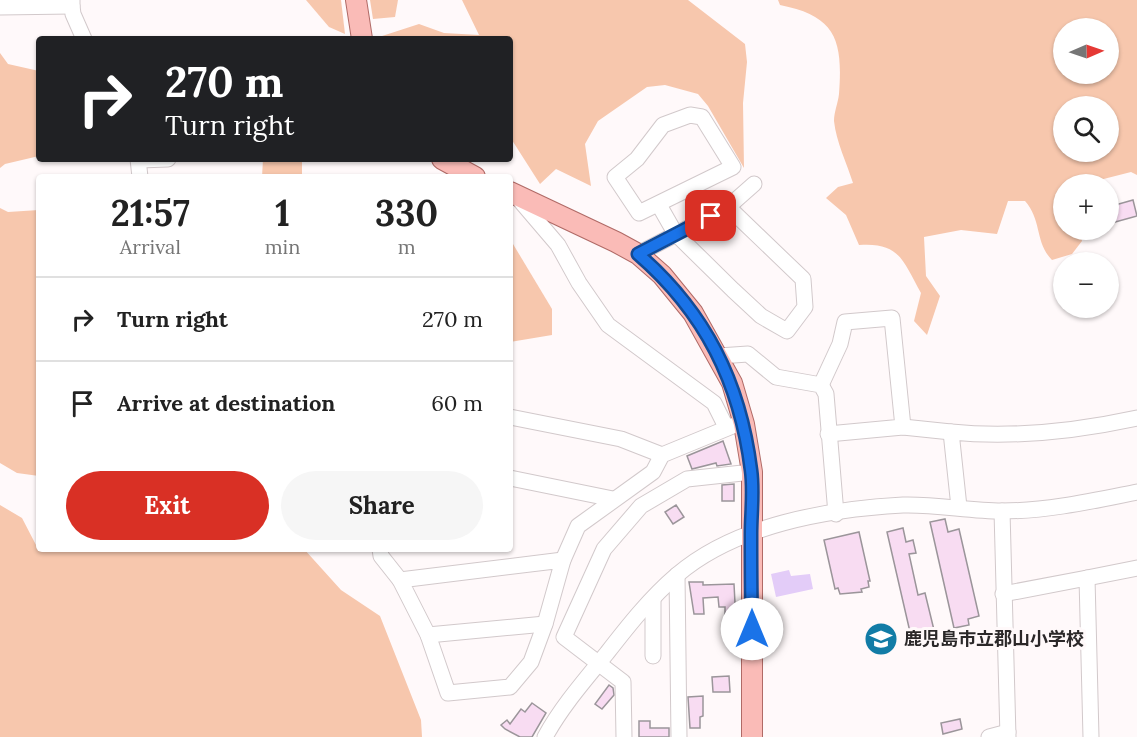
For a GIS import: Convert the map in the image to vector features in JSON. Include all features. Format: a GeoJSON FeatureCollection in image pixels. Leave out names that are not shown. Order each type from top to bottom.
{"type":"FeatureCollection","features":[{"type":"Feature","properties":{"kind":"main road"},"geometry":{"type":"LineString","coordinates":[[356,0],[362,36]]}},
{"type":"Feature","properties":{"kind":"main road"},"geometry":{"type":"LineString","coordinates":[[448,162],[470,174]]}},
{"type":"Feature","properties":{"kind":"main road"},"geometry":{"type":"LineString","coordinates":[[514,194],[638,254],[680,295],[719,356],[732,383],[735,425],[752,472],[752,737]]}},
{"type":"Feature","properties":{"kind":"street"},"geometry":{"type":"LineString","coordinates":[[0,8],[72,3],[73,14],[83,36]]}},
{"type":"Feature","properties":{"kind":"street"},"geometry":{"type":"LineString","coordinates":[[690,116],[702,117],[733,167],[659,205],[639,213],[615,177],[637,159],[663,125],[690,116]]}},
{"type":"Feature","properties":{"kind":"street"},"geometry":{"type":"LineString","coordinates":[[638,254],[728,207],[754,184]]}},
{"type":"Feature","properties":{"kind":"street"},"geometry":{"type":"LineString","coordinates":[[380,552],[381,556],[400,580],[428,635],[448,693],[510,687],[531,662],[546,624],[563,560],[578,526],[653,472],[662,455],[735,425],[714,402],[608,325],[579,283],[558,245],[514,194]]}},
{"type":"Feature","properties":{"kind":"street"},"geometry":{"type":"LineString","coordinates":[[659,205],[675,233],[761,316],[787,331],[805,307],[803,279],[728,207]]}},
{"type":"Feature","properties":{"kind":"street"},"geometry":{"type":"LineString","coordinates":[[821,385],[840,344],[845,322],[892,318],[903,427]]}},
{"type":"Feature","properties":{"kind":"street"},"geometry":{"type":"LineString","coordinates":[[719,356],[748,354],[776,377],[821,385]]}},
{"type":"Feature","properties":{"kind":"street"},"geometry":{"type":"LineString","coordinates":[[821,385],[826,394],[836,514]]}},
{"type":"Feature","properties":{"kind":"street"},"geometry":{"type":"LineString","coordinates":[[513,418],[621,439],[662,455]]}},
{"type":"Feature","properties":{"kind":"street"},"geometry":{"type":"LineString","coordinates":[[828,434],[903,427],[1006,435],[1104,425],[1137,418]]}},
{"type":"Feature","properties":{"kind":"street"},"geometry":{"type":"LineString","coordinates":[[951,432],[959,507]]}},
{"type":"Feature","properties":{"kind":"street"},"geometry":{"type":"LineString","coordinates":[[624,737],[623,682],[564,637],[603,549],[641,506],[687,479],[752,472]]}},
{"type":"Feature","properties":{"kind":"street"},"geometry":{"type":"LineString","coordinates":[[513,479],[614,499]]}},
{"type":"Feature","properties":{"kind":"street"},"geometry":{"type":"LineString","coordinates":[[545,737],[575,691],[676,575],[711,551],[751,532],[836,514],[902,505],[1002,511],[1052,509],[1137,492]]}},
{"type":"Feature","properties":{"kind":"street"},"geometry":{"type":"LineString","coordinates":[[989,737],[1008,735],[1002,511]]}},
{"type":"Feature","properties":{"kind":"street"},"geometry":{"type":"LineString","coordinates":[[400,580],[563,560]]}},
{"type":"Feature","properties":{"kind":"street"},"geometry":{"type":"LineString","coordinates":[[1003,594],[1137,568]]}},
{"type":"Feature","properties":{"kind":"street"},"geometry":{"type":"LineString","coordinates":[[676,575],[679,737]]}},
{"type":"Feature","properties":{"kind":"street"},"geometry":{"type":"LineString","coordinates":[[1087,578],[1091,737]]}},
{"type":"Feature","properties":{"kind":"street"},"geometry":{"type":"LineString","coordinates":[[653,600],[653,656]]}},
{"type":"Feature","properties":{"kind":"street"},"geometry":{"type":"LineString","coordinates":[[428,635],[546,624]]}},
{"type":"Feature","properties":{"kind":"shaded area"},"geometry":{"type":"Polygon","coordinates":[[[306,0],[341,0],[345,34],[329,27],[306,0]]]}},
{"type":"Feature","properties":{"kind":"shaded area"},"geometry":{"type":"Polygon","coordinates":[[[370,0],[398,0],[395,17],[373,19],[370,0]]]}},
{"type":"Feature","properties":{"kind":"shaded area"},"geometry":{"type":"Polygon","coordinates":[[[462,0],[688,0],[745,44],[747,62],[743,103],[744,168],[708,106],[698,94],[665,85],[647,87],[598,121],[585,144],[591,186],[556,169],[540,184],[513,142],[513,36],[382,36],[419,24],[444,33],[479,35],[462,0]]]}},
{"type":"Feature","properties":{"kind":"shaded area"},"geometry":{"type":"Polygon","coordinates":[[[778,0],[1137,0],[1137,175],[1131,172],[1119,175],[1053,174],[1053,240],[1082,241],[1074,252],[1053,252],[1052,260],[1043,246],[1034,216],[1025,201],[1008,201],[997,234],[961,230],[924,237],[926,276],[940,296],[927,335],[914,321],[921,293],[899,256],[883,247],[859,245],[846,215],[826,198],[838,187],[853,183],[839,144],[834,121],[840,75],[837,45],[832,33],[824,24],[799,10],[780,5],[778,0]]]}},
{"type":"Feature","properties":{"kind":"shaded area"},"geometry":{"type":"Polygon","coordinates":[[[0,53],[8,64],[36,70],[36,157],[5,164],[0,168],[0,53]]]}},
{"type":"Feature","properties":{"kind":"shaded area"},"geometry":{"type":"Polygon","coordinates":[[[263,162],[302,162],[302,174],[262,174],[263,162]]]}},
{"type":"Feature","properties":{"kind":"shaded area"},"geometry":{"type":"Polygon","coordinates":[[[0,208],[8,212],[36,210],[36,476],[17,473],[0,463],[0,208]]]}},
{"type":"Feature","properties":{"kind":"shaded area"},"geometry":{"type":"Polygon","coordinates":[[[513,244],[552,309],[552,335],[513,342],[513,244]]]}},
{"type":"Feature","properties":{"kind":"shaded area"},"geometry":{"type":"Polygon","coordinates":[[[0,505],[22,518],[36,545],[36,552],[307,552],[341,590],[380,616],[421,720],[422,737],[0,737],[0,505]]]}},
{"type":"Feature","properties":{"kind":"shaded area"},"geometry":{"type":"Polygon","coordinates":[[[789,570],[791,576],[810,574],[813,589],[776,597],[771,574],[789,570]]]}},
{"type":"Feature","properties":{"kind":"building"},"geometry":{"type":"Polygon","coordinates":[[[1133,200],[1137,216],[1119,221],[1119,204],[1133,200]]]}},
{"type":"Feature","properties":{"kind":"building"},"geometry":{"type":"Polygon","coordinates":[[[723,441],[731,464],[717,466],[716,463],[692,469],[687,456],[723,441]]]}},
{"type":"Feature","properties":{"kind":"building"},"geometry":{"type":"Polygon","coordinates":[[[734,484],[734,501],[722,501],[722,485],[734,484]]]}},
{"type":"Feature","properties":{"kind":"building"},"geometry":{"type":"Polygon","coordinates":[[[676,505],[684,517],[673,524],[665,512],[676,505]]]}},
{"type":"Feature","properties":{"kind":"building"},"geometry":{"type":"Polygon","coordinates":[[[945,519],[948,532],[959,529],[979,616],[968,619],[969,625],[954,628],[930,522],[945,519]]]}},
{"type":"Feature","properties":{"kind":"building"},"geometry":{"type":"Polygon","coordinates":[[[903,528],[906,542],[913,540],[916,553],[909,554],[918,595],[925,593],[934,630],[914,634],[913,631],[910,632],[887,532],[903,528]]]}},
{"type":"Feature","properties":{"kind":"building"},"geometry":{"type":"Polygon","coordinates":[[[859,532],[870,581],[868,581],[869,587],[861,589],[862,592],[840,594],[838,588],[835,589],[824,540],[859,532]]]}},
{"type":"Feature","properties":{"kind":"building"},"geometry":{"type":"Polygon","coordinates":[[[689,582],[703,582],[703,585],[734,584],[736,622],[725,623],[725,607],[719,607],[718,597],[703,598],[704,614],[694,614],[689,582]]]}},
{"type":"Feature","properties":{"kind":"building"},"geometry":{"type":"Polygon","coordinates":[[[729,676],[730,692],[713,692],[712,677],[729,676]]]}},
{"type":"Feature","properties":{"kind":"building"},"geometry":{"type":"Polygon","coordinates":[[[609,685],[613,688],[614,695],[602,709],[595,704],[609,685]]]}},
{"type":"Feature","properties":{"kind":"building"},"geometry":{"type":"Polygon","coordinates":[[[703,696],[703,716],[700,717],[700,728],[690,728],[688,697],[703,696]]]}},
{"type":"Feature","properties":{"kind":"building"},"geometry":{"type":"Polygon","coordinates":[[[532,703],[546,713],[532,737],[520,737],[501,725],[507,720],[510,724],[521,709],[525,712],[532,703]]]}},
{"type":"Feature","properties":{"kind":"building"},"geometry":{"type":"Polygon","coordinates":[[[960,719],[962,729],[943,734],[941,723],[960,719]]]}},
{"type":"Feature","properties":{"kind":"building"},"geometry":{"type":"Polygon","coordinates":[[[639,721],[650,721],[650,728],[669,728],[669,737],[639,737],[639,721]]]}},
{"type":"Feature","properties":{"kind":"place","name":"鹿児島市立郡山小学校"},"geometry":{"type":"Point","coordinates":[881,639]}},
{"type":"Feature","properties":{"kind":"route"},"geometry":{"type":"LineString","coordinates":[[711,216],[638,254],[662,275],[693,313],[719,356],[739,404],[752,472],[752,629]]}}]}
